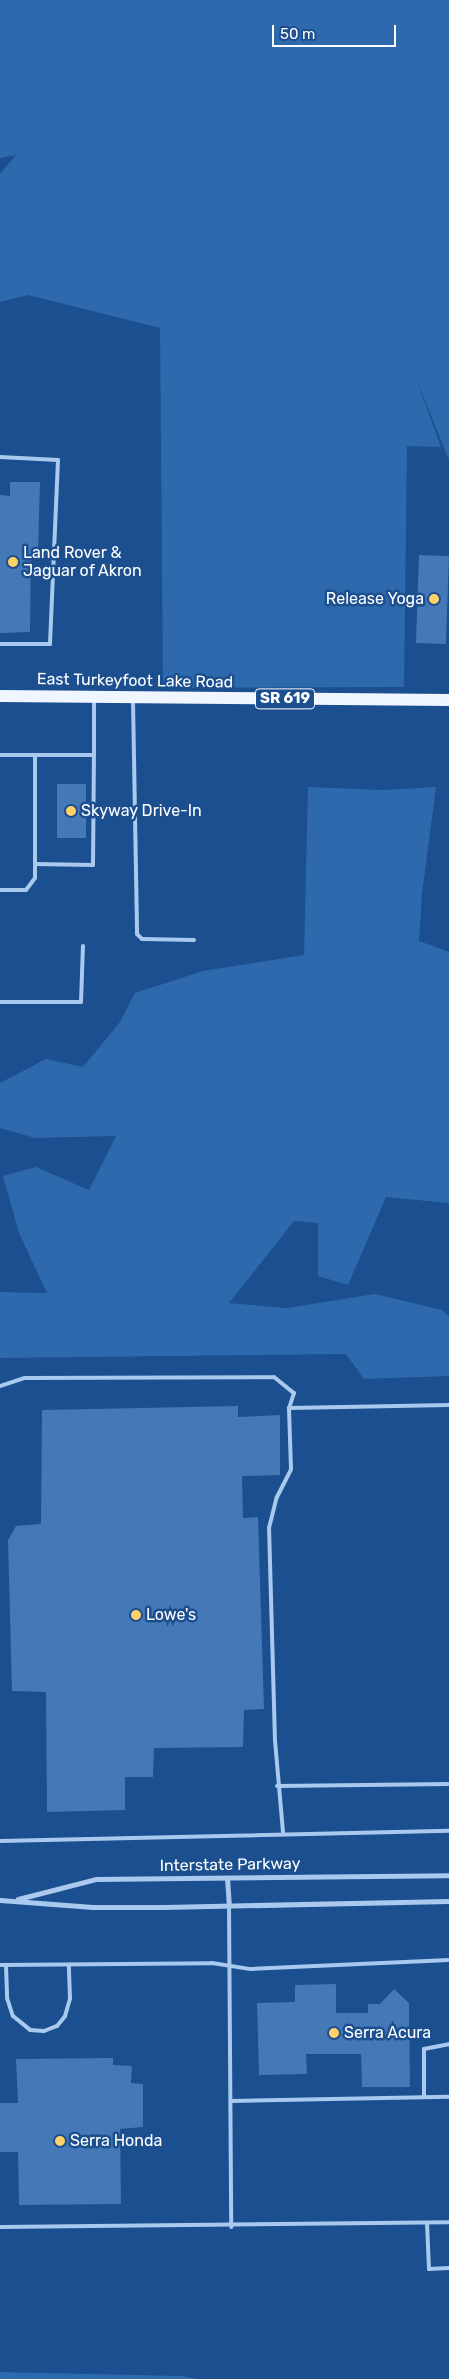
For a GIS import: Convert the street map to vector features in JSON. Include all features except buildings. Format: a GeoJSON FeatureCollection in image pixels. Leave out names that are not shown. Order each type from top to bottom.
{"type":"FeatureCollection","features":[{"type":"Feature","properties":{"kind":"main road","name":"East Turkeyfoot Lake Road"},"geometry":{"type":"LineString","coordinates":[[0,696],[449,700]]}},
{"type":"Feature","properties":{"kind":"street","name":"Interstate Parkway"},"geometry":{"type":"LineString","coordinates":[[13,1900],[96,1879],[449,1875]]}},
{"type":"Feature","properties":{"kind":"street"},"geometry":{"type":"LineString","coordinates":[[228,1878],[230,1906]]}},
{"type":"Feature","properties":{"kind":"street","name":"Interstate Parkway"},"geometry":{"type":"LineString","coordinates":[[0,1900],[93,1907],[449,1901]]}},
{"type":"Feature","properties":{"kind":"lane"},"geometry":{"type":"LineString","coordinates":[[0,458],[58,460],[50,644],[0,644]]}},
{"type":"Feature","properties":{"kind":"lane"},"geometry":{"type":"LineString","coordinates":[[35,864],[94,865],[94,697]]}},
{"type":"Feature","properties":{"kind":"lane"},"geometry":{"type":"LineString","coordinates":[[133,698],[137,934],[142,939],[194,940]]}},
{"type":"Feature","properties":{"kind":"lane"},"geometry":{"type":"LineString","coordinates":[[0,755],[94,755]]}},
{"type":"Feature","properties":{"kind":"lane"},"geometry":{"type":"LineString","coordinates":[[0,890],[26,890],[35,878],[35,755]]}},
{"type":"Feature","properties":{"kind":"lane"},"geometry":{"type":"LineString","coordinates":[[0,1002],[81,1002],[83,946]]}},
{"type":"Feature","properties":{"kind":"lane"},"geometry":{"type":"LineString","coordinates":[[0,1386],[25,1378],[274,1377],[294,1393],[289,1408],[291,1469],[277,1497],[269,1528],[277,1786],[283,1832]]}},
{"type":"Feature","properties":{"kind":"lane"},"geometry":{"type":"LineString","coordinates":[[289,1408],[449,1405]]}},
{"type":"Feature","properties":{"kind":"lane"},"geometry":{"type":"LineString","coordinates":[[277,1786],[449,1784]]}},
{"type":"Feature","properties":{"kind":"lane"},"geometry":{"type":"LineString","coordinates":[[0,1841],[283,1832],[449,1830]]}},
{"type":"Feature","properties":{"kind":"lane"},"geometry":{"type":"LineString","coordinates":[[230,1906],[231,2227]]}},
{"type":"Feature","properties":{"kind":"lane"},"geometry":{"type":"LineString","coordinates":[[0,1965],[212,1963],[251,1969],[449,1960]]}},
{"type":"Feature","properties":{"kind":"lane"},"geometry":{"type":"LineString","coordinates":[[6,1965],[7,1998],[13,2016],[30,2030],[44,2031],[57,2026],[65,2016],[70,1999],[70,1965]]}},
{"type":"Feature","properties":{"kind":"lane"},"geometry":{"type":"LineString","coordinates":[[424,2097],[424,2049],[449,2044]]}},
{"type":"Feature","properties":{"kind":"lane"},"geometry":{"type":"LineString","coordinates":[[231,2101],[449,2097]]}},
{"type":"Feature","properties":{"kind":"lane"},"geometry":{"type":"LineString","coordinates":[[0,2227],[231,2227],[449,2222]]}},
{"type":"Feature","properties":{"kind":"lane"},"geometry":{"type":"LineString","coordinates":[[427,2223],[429,2269],[449,2268]]}},
{"type":"Feature","properties":{"kind":"shaded area"},"geometry":{"type":"Polygon","coordinates":[[[0,0],[449,0],[449,460],[416,378],[441,447],[407,446],[404,687],[163,688],[160,328],[28,295],[0,302],[0,174],[16,155],[0,158],[0,0]]]}},
{"type":"Feature","properties":{"kind":"shaded area"},"geometry":{"type":"Polygon","coordinates":[[[308,787],[383,790],[436,787],[422,894],[419,941],[449,952],[449,1203],[386,1197],[348,1285],[318,1276],[318,1223],[294,1221],[229,1303],[287,1308],[375,1294],[442,1310],[449,1317],[449,1376],[364,1379],[346,1354],[0,1358],[0,1292],[47,1293],[19,1233],[3,1176],[36,1167],[89,1190],[116,1136],[35,1138],[0,1128],[0,1083],[46,1059],[83,1067],[120,1022],[135,993],[203,971],[304,955],[308,787]]]}},
{"type":"Feature","properties":{"kind":"shaded area"},"geometry":{"type":"Polygon","coordinates":[[[0,2372],[182,2376],[197,2379],[0,2379],[0,2372]]]}},
{"type":"Feature","properties":{"kind":"place","name":"Land Rover & Jaguar of Akron"},"geometry":{"type":"Point","coordinates":[13,562]}},
{"type":"Feature","properties":{"kind":"place","name":"Release Yoga"},"geometry":{"type":"Point","coordinates":[434,599]}},
{"type":"Feature","properties":{"kind":"place","name":"Skyway Drive-In"},"geometry":{"type":"Point","coordinates":[71,811]}},
{"type":"Feature","properties":{"kind":"place","name":"Lowe's"},"geometry":{"type":"Point","coordinates":[136,1615]}},
{"type":"Feature","properties":{"kind":"place","name":"Serra Acura"},"geometry":{"type":"Point","coordinates":[334,2033]}},
{"type":"Feature","properties":{"kind":"place","name":"Serra Honda"},"geometry":{"type":"Point","coordinates":[60,2141]}}]}
